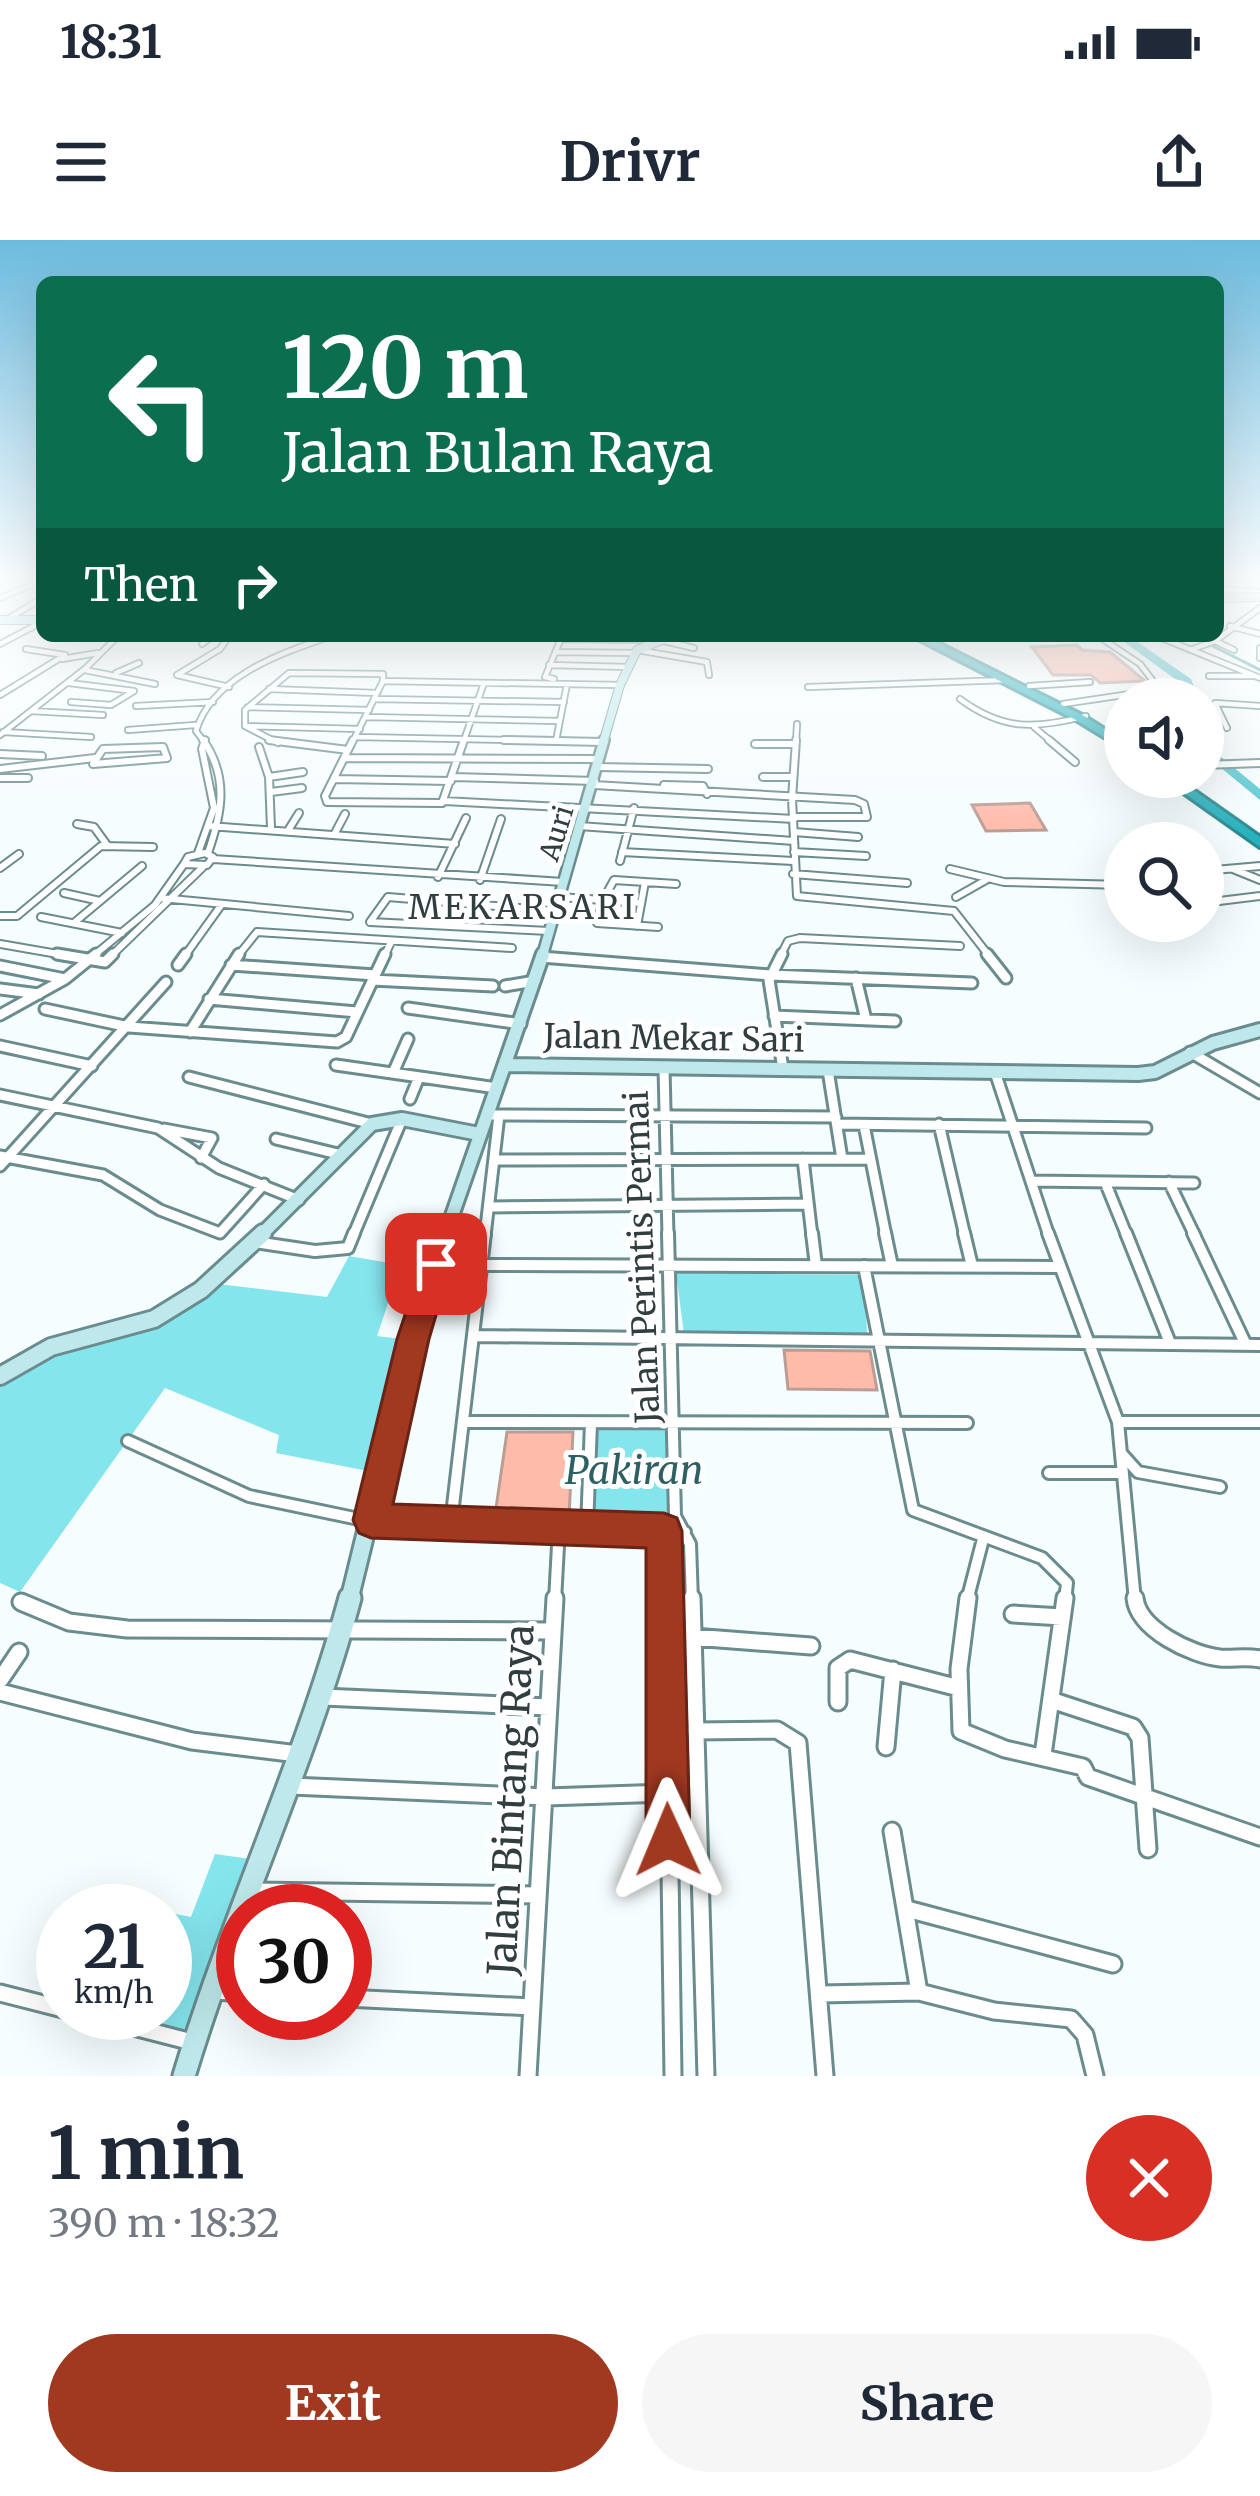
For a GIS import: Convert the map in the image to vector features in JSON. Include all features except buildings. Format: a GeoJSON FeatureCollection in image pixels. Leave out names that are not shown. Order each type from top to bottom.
{"type":"FeatureCollection","features":[{"type":"Feature","properties":{"kind":"highway"},"geometry":{"type":"LineString","coordinates":[[976,664],[1083,717]]}},
{"type":"Feature","properties":{"kind":"highway"},"geometry":{"type":"LineString","coordinates":[[980,664],[1064,704],[1104,731]]}},
{"type":"Feature","properties":{"kind":"highway"},"geometry":{"type":"LineString","coordinates":[[1201,798],[1260,840]]}},
{"type":"Feature","properties":{"kind":"street"},"geometry":{"type":"LineString","coordinates":[[0,695],[51,664]]}},
{"type":"Feature","properties":{"kind":"street"},"geometry":{"type":"LineString","coordinates":[[1,734],[90,664]]}},
{"type":"Feature","properties":{"kind":"street"},"geometry":{"type":"LineString","coordinates":[[86,669],[121,673],[138,664]]}},
{"type":"Feature","properties":{"kind":"street"},"geometry":{"type":"LineString","coordinates":[[196,664],[177,675],[229,687]]}},
{"type":"Feature","properties":{"kind":"street"},"geometry":{"type":"LineString","coordinates":[[128,730],[195,724],[229,687],[264,664]]}},
{"type":"Feature","properties":{"kind":"street","name":"Auri"},"geometry":{"type":"LineString","coordinates":[[505,1065],[535,981],[630,664]]}},
{"type":"Feature","properties":{"kind":"street"},"geometry":{"type":"LineString","coordinates":[[707,664],[709,675]]}},
{"type":"Feature","properties":{"kind":"street"},"geometry":{"type":"LineString","coordinates":[[1064,704],[1153,688],[1140,664]]}},
{"type":"Feature","properties":{"kind":"street"},"geometry":{"type":"LineString","coordinates":[[1228,664],[1259,677]]}},
{"type":"Feature","properties":{"kind":"street"},"geometry":{"type":"LineString","coordinates":[[621,683],[547,679],[549,665],[628,667]]}},
{"type":"Feature","properties":{"kind":"street"},"geometry":{"type":"LineString","coordinates":[[86,669],[155,684]]}},
{"type":"Feature","properties":{"kind":"street"},"geometry":{"type":"LineString","coordinates":[[334,779],[594,783],[707,794],[859,800],[865,804],[867,818],[444,800],[433,806],[330,803],[325,796],[346,754],[358,733],[376,696],[383,674],[294,672],[268,689],[243,715],[245,726],[261,737],[346,754],[708,768]]}},
{"type":"Feature","properties":{"kind":"street"},"geometry":{"type":"LineString","coordinates":[[1209,676],[1259,677]]}},
{"type":"Feature","properties":{"kind":"street"},"geometry":{"type":"LineString","coordinates":[[808,687],[858,689],[910,681],[970,685],[1007,680]]}},
{"type":"Feature","properties":{"kind":"street"},"geometry":{"type":"LineString","coordinates":[[383,681],[621,683]]}},
{"type":"Feature","properties":{"kind":"street"},"geometry":{"type":"LineString","coordinates":[[444,800],[484,682]]}},
{"type":"Feature","properties":{"kind":"street"},"geometry":{"type":"LineString","coordinates":[[1028,686],[1090,682]]}},
{"type":"Feature","properties":{"kind":"street"},"geometry":{"type":"LineString","coordinates":[[69,683],[134,691],[111,705]]}},
{"type":"Feature","properties":{"kind":"street"},"geometry":{"type":"LineString","coordinates":[[556,741],[567,684]]}},
{"type":"Feature","properties":{"kind":"street"},"geometry":{"type":"LineString","coordinates":[[268,689],[564,702]]}},
{"type":"Feature","properties":{"kind":"street"},"geometry":{"type":"LineString","coordinates":[[27,699],[46,700]]}},
{"type":"Feature","properties":{"kind":"street"},"geometry":{"type":"LineString","coordinates":[[961,699],[996,725],[1034,727],[1083,717]]}},
{"type":"Feature","properties":{"kind":"street"},"geometry":{"type":"LineString","coordinates":[[136,706],[213,702]]}},
{"type":"Feature","properties":{"kind":"street"},"geometry":{"type":"LineString","coordinates":[[71,703],[126,706]]}},
{"type":"Feature","properties":{"kind":"street"},"geometry":{"type":"LineString","coordinates":[[1227,728],[1215,704],[1260,706]]}},
{"type":"Feature","properties":{"kind":"street"},"geometry":{"type":"LineString","coordinates":[[248,706],[560,721]]}},
{"type":"Feature","properties":{"kind":"street"},"geometry":{"type":"LineString","coordinates":[[31,711],[104,715]]}},
{"type":"Feature","properties":{"kind":"street"},"geometry":{"type":"LineString","coordinates":[[0,1015],[65,979],[209,861],[214,808],[202,749],[205,740],[195,724]]}},
{"type":"Feature","properties":{"kind":"street"},"geometry":{"type":"LineString","coordinates":[[797,724],[792,799],[795,893],[954,911],[1006,978]]}},
{"type":"Feature","properties":{"kind":"street"},"geometry":{"type":"LineString","coordinates":[[245,726],[604,742]]}},
{"type":"Feature","properties":{"kind":"street"},"geometry":{"type":"LineString","coordinates":[[1034,727],[1075,762]]}},
{"type":"Feature","properties":{"kind":"street"},"geometry":{"type":"LineString","coordinates":[[1,734],[91,737]]}},
{"type":"Feature","properties":{"kind":"street"},"geometry":{"type":"LineString","coordinates":[[755,744],[794,744]]}},
{"type":"Feature","properties":{"kind":"street"},"geometry":{"type":"LineString","coordinates":[[0,769],[95,758],[104,749],[163,747],[166,758],[100,765],[93,764],[95,758]]}},
{"type":"Feature","properties":{"kind":"street"},"geometry":{"type":"LineString","coordinates":[[259,747],[269,777],[271,828]]}},
{"type":"Feature","properties":{"kind":"street"},"geometry":{"type":"LineString","coordinates":[[0,754],[42,756]]}},
{"type":"Feature","properties":{"kind":"street"},"geometry":{"type":"LineString","coordinates":[[1224,763],[1260,763]]}},
{"type":"Feature","properties":{"kind":"street"},"geometry":{"type":"LineString","coordinates":[[269,777],[303,772]]}},
{"type":"Feature","properties":{"kind":"street"},"geometry":{"type":"LineString","coordinates":[[763,777],[793,777]]}},
{"type":"Feature","properties":{"kind":"street"},"geometry":{"type":"LineString","coordinates":[[0,778],[28,778]]}},
{"type":"Feature","properties":{"kind":"street"},"geometry":{"type":"LineString","coordinates":[[271,792],[302,788]]}},
{"type":"Feature","properties":{"kind":"street"},"geometry":{"type":"LineString","coordinates":[[634,808],[621,856],[866,856]]}},
{"type":"Feature","properties":{"kind":"street"},"geometry":{"type":"LineString","coordinates":[[289,830],[299,813]]}},
{"type":"Feature","properties":{"kind":"street"},"geometry":{"type":"LineString","coordinates":[[335,833],[345,814]]}},
{"type":"Feature","properties":{"kind":"street"},"geometry":{"type":"LineString","coordinates":[[438,877],[466,818]]}},
{"type":"Feature","properties":{"kind":"street"},"geometry":{"type":"LineString","coordinates":[[480,880],[501,819]]}},
{"type":"Feature","properties":{"kind":"street"},"geometry":{"type":"LineString","coordinates":[[76,824],[94,827],[107,845]]}},
{"type":"Feature","properties":{"kind":"street"},"geometry":{"type":"LineString","coordinates":[[214,826],[455,844]]}},
{"type":"Feature","properties":{"kind":"street"},"geometry":{"type":"LineString","coordinates":[[0,944],[88,961],[113,958],[166,899],[184,864],[198,853],[214,826]]}},
{"type":"Feature","properties":{"kind":"street"},"geometry":{"type":"LineString","coordinates":[[579,826],[858,837]]}},
{"type":"Feature","properties":{"kind":"street"},"geometry":{"type":"LineString","coordinates":[[0,916],[17,916],[92,852],[107,845],[154,847]]}},
{"type":"Feature","properties":{"kind":"street"},"geometry":{"type":"LineString","coordinates":[[198,853],[209,861]]}},
{"type":"Feature","properties":{"kind":"street"},"geometry":{"type":"LineString","coordinates":[[0,868],[19,854]]}},
{"type":"Feature","properties":{"kind":"street"},"geometry":{"type":"LineString","coordinates":[[184,864],[209,861],[563,882]]}},
{"type":"Feature","properties":{"kind":"street"},"geometry":{"type":"LineString","coordinates":[[75,922],[142,866]]}},
{"type":"Feature","properties":{"kind":"street"},"geometry":{"type":"LineString","coordinates":[[1224,870],[1260,866]]}},
{"type":"Feature","properties":{"kind":"street"},"geometry":{"type":"LineString","coordinates":[[950,869],[986,880],[1104,885]]}},
{"type":"Feature","properties":{"kind":"street"},"geometry":{"type":"LineString","coordinates":[[1233,869],[1260,880]]}},
{"type":"Feature","properties":{"kind":"street"},"geometry":{"type":"LineString","coordinates":[[794,874],[907,883]]}},
{"type":"Feature","properties":{"kind":"street"},"geometry":{"type":"LineString","coordinates":[[956,897],[986,880]]}},
{"type":"Feature","properties":{"kind":"street"},"geometry":{"type":"LineString","coordinates":[[658,927],[597,922],[611,881],[676,884]]}},
{"type":"Feature","properties":{"kind":"street"},"geometry":{"type":"LineString","coordinates":[[637,926],[645,882]]}},
{"type":"Feature","properties":{"kind":"street"},"geometry":{"type":"LineString","coordinates":[[64,893],[100,901]]}},
{"type":"Feature","properties":{"kind":"street"},"geometry":{"type":"LineString","coordinates":[[1224,900],[1260,896]]}},
{"type":"Feature","properties":{"kind":"street"},"geometry":{"type":"LineString","coordinates":[[548,931],[370,920],[386,897],[555,911]]}},
{"type":"Feature","properties":{"kind":"street"},"geometry":{"type":"LineString","coordinates":[[559,897],[641,903]]}},
{"type":"Feature","properties":{"kind":"street"},"geometry":{"type":"LineString","coordinates":[[166,899],[350,916]]}},
{"type":"Feature","properties":{"kind":"street"},"geometry":{"type":"LineString","coordinates":[[178,965],[222,904]]}},
{"type":"Feature","properties":{"kind":"street"},"geometry":{"type":"LineString","coordinates":[[474,926],[483,904]]}},
{"type":"Feature","properties":{"kind":"street"},"geometry":{"type":"LineString","coordinates":[[41,916],[122,933]]}},
{"type":"Feature","properties":{"kind":"street"},"geometry":{"type":"LineString","coordinates":[[190,1032],[230,964],[257,932],[512,948]]}},
{"type":"Feature","properties":{"kind":"street"},"geometry":{"type":"LineString","coordinates":[[783,1069],[770,975],[793,938],[960,946]]}},
{"type":"Feature","properties":{"kind":"street"},"geometry":{"type":"LineString","coordinates":[[45,1009],[129,1027],[335,1042],[345,1039],[391,942]]}},
{"type":"Feature","properties":{"kind":"street"},"geometry":{"type":"LineString","coordinates":[[541,957],[770,975],[972,983]]}},
{"type":"Feature","properties":{"kind":"street"},"geometry":{"type":"LineString","coordinates":[[230,964],[494,986]]}},
{"type":"Feature","properties":{"kind":"street"},"geometry":{"type":"LineString","coordinates":[[0,966],[65,979]]}},
{"type":"Feature","properties":{"kind":"street"},"geometry":{"type":"LineString","coordinates":[[856,978],[866,1020]]}},
{"type":"Feature","properties":{"kind":"street"},"geometry":{"type":"LineString","coordinates":[[530,997],[505,986],[535,981]]}},
{"type":"Feature","properties":{"kind":"street"},"geometry":{"type":"LineString","coordinates":[[2,1160],[166,982]]}},
{"type":"Feature","properties":{"kind":"street"},"geometry":{"type":"LineString","coordinates":[[0,988],[39,994]]}},
{"type":"Feature","properties":{"kind":"street"},"geometry":{"type":"LineString","coordinates":[[209,999],[357,1012]]}},
{"type":"Feature","properties":{"kind":"street"},"geometry":{"type":"LineString","coordinates":[[408,1008],[521,1024]]}},
{"type":"Feature","properties":{"kind":"street"},"geometry":{"type":"LineString","coordinates":[[774,1016],[895,1021]]}},
{"type":"Feature","properties":{"kind":"street","name":"Jalan Mekar Sari"},"geometry":{"type":"LineString","coordinates":[[251,1884],[323,1697],[413,1339],[479,1134],[493,1115],[505,1065],[1138,1074],[1155,1072],[1190,1052],[1260,1030]]}},
{"type":"Feature","properties":{"kind":"street"},"geometry":{"type":"LineString","coordinates":[[393,1073],[408,1039]]}},
{"type":"Feature","properties":{"kind":"street"},"geometry":{"type":"LineString","coordinates":[[0,1046],[92,1066]]}},
{"type":"Feature","properties":{"kind":"street"},"geometry":{"type":"LineString","coordinates":[[1190,1052],[1260,1093]]}},
{"type":"Feature","properties":{"kind":"street"},"geometry":{"type":"LineString","coordinates":[[336,1065],[497,1088]]}},
{"type":"Feature","properties":{"kind":"street","name":"Jalan Perintis Permai"},"geometry":{"type":"LineString","coordinates":[[664,1067],[675,1516]]}},
{"type":"Feature","properties":{"kind":"street"},"geometry":{"type":"LineString","coordinates":[[828,1070],[842,1159]]}},
{"type":"Feature","properties":{"kind":"street"},"geometry":{"type":"LineString","coordinates":[[995,1072],[1059,1267],[1118,1422],[1136,1610],[1145,1622],[1183,1644],[1219,1658],[1237,1653],[1260,1659]]}},
{"type":"Feature","properties":{"kind":"street"},"geometry":{"type":"LineString","coordinates":[[410,1099],[419,1076]]}},
{"type":"Feature","properties":{"kind":"street"},"geometry":{"type":"LineString","coordinates":[[188,1077],[372,1124],[402,1118],[479,1134]]}},
{"type":"Feature","properties":{"kind":"street"},"geometry":{"type":"LineString","coordinates":[[0,1095],[212,1138],[201,1158]]}},
{"type":"Feature","properties":{"kind":"street"},"geometry":{"type":"LineString","coordinates":[[452,1523],[495,1160],[493,1115],[1146,1128]]}},
{"type":"Feature","properties":{"kind":"street"},"geometry":{"type":"LineString","coordinates":[[254,1242],[315,1251],[348,1248],[402,1118]]}},
{"type":"Feature","properties":{"kind":"street"},"geometry":{"type":"LineString","coordinates":[[0,1376],[51,1347],[164,1314],[201,1290],[299,1200],[372,1124]]}},
{"type":"Feature","properties":{"kind":"street"},"geometry":{"type":"LineString","coordinates":[[939,1124],[972,1267]]}},
{"type":"Feature","properties":{"kind":"street"},"geometry":{"type":"LineString","coordinates":[[863,1125],[892,1266]]}},
{"type":"Feature","properties":{"kind":"street"},"geometry":{"type":"LineString","coordinates":[[158,1128],[201,1158],[299,1200]]}},
{"type":"Feature","properties":{"kind":"street"},"geometry":{"type":"LineString","coordinates":[[277,1139],[342,1155]]}},
{"type":"Feature","properties":{"kind":"street"},"geometry":{"type":"LineString","coordinates":[[803,1159],[816,1266]]}},
{"type":"Feature","properties":{"kind":"street"},"geometry":{"type":"LineString","coordinates":[[495,1160],[870,1159]]}},
{"type":"Feature","properties":{"kind":"street"},"geometry":{"type":"LineString","coordinates":[[2,1160],[104,1175],[160,1210],[220,1233],[263,1184]]}},
{"type":"Feature","properties":{"kind":"street"},"geometry":{"type":"LineString","coordinates":[[1031,1181],[1194,1183]]}},
{"type":"Feature","properties":{"kind":"street"},"geometry":{"type":"LineString","coordinates":[[1106,1182],[1170,1342]]}},
{"type":"Feature","properties":{"kind":"street"},"geometry":{"type":"LineString","coordinates":[[1169,1183],[1246,1345]]}},
{"type":"Feature","properties":{"kind":"street"},"geometry":{"type":"LineString","coordinates":[[490,1207],[808,1204]]}},
{"type":"Feature","properties":{"kind":"street"},"geometry":{"type":"LineString","coordinates":[[483,1265],[1059,1267]]}},
{"type":"Feature","properties":{"kind":"street"},"geometry":{"type":"LineString","coordinates":[[864,1266],[910,1502],[922,1516],[1059,1568],[1067,1583],[1042,1755]]}},
{"type":"Feature","properties":{"kind":"street"},"geometry":{"type":"LineString","coordinates":[[476,1336],[1260,1345]]}},
{"type":"Feature","properties":{"kind":"street"},"geometry":{"type":"LineString","coordinates":[[465,1422],[967,1423]]}},
{"type":"Feature","properties":{"kind":"street"},"geometry":{"type":"LineString","coordinates":[[1118,1422],[1260,1422]]}},
{"type":"Feature","properties":{"kind":"street"},"geometry":{"type":"LineString","coordinates":[[587,1528],[591,1423]]}},
{"type":"Feature","properties":{"kind":"street"},"geometry":{"type":"LineString","coordinates":[[128,1441],[249,1496],[371,1520],[686,1532]]}},
{"type":"Feature","properties":{"kind":"street"},"geometry":{"type":"LineString","coordinates":[[1121,1453],[1138,1472],[1220,1487]]}},
{"type":"Feature","properties":{"kind":"street"},"geometry":{"type":"LineString","coordinates":[[1048,1473],[1122,1473]]}},
{"type":"Feature","properties":{"kind":"street"},"geometry":{"type":"LineString","coordinates":[[673,2076],[664,1531],[675,1516],[686,1532],[693,1636],[706,2076]]}},
{"type":"Feature","properties":{"kind":"street","name":"Jalan Bintang Raya"},"geometry":{"type":"LineString","coordinates":[[528,2076],[559,1527]]}},
{"type":"Feature","properties":{"kind":"street"},"geometry":{"type":"LineString","coordinates":[[983,1539],[973,1592],[968,1595],[959,1688],[959,1725],[964,1733],[1029,1756],[1083,1767],[1088,1777],[1145,1800],[1260,1837]]}},
{"type":"Feature","properties":{"kind":"street"},"geometry":{"type":"LineString","coordinates":[[20,1602],[68,1622],[128,1629],[553,1631]]}},
{"type":"Feature","properties":{"kind":"street"},"geometry":{"type":"LineString","coordinates":[[1013,1614],[1062,1617]]}},
{"type":"Feature","properties":{"kind":"street"},"geometry":{"type":"LineString","coordinates":[[693,1636],[811,1646]]}},
{"type":"Feature","properties":{"kind":"street"},"geometry":{"type":"LineString","coordinates":[[0,1681],[19,1652]]}},
{"type":"Feature","properties":{"kind":"street"},"geometry":{"type":"LineString","coordinates":[[838,1702],[837,1673],[844,1662],[858,1660],[959,1688]]}},
{"type":"Feature","properties":{"kind":"street"},"geometry":{"type":"LineString","coordinates":[[886,1747],[893,1670]]}},
{"type":"Feature","properties":{"kind":"street"},"geometry":{"type":"LineString","coordinates":[[0,1692],[192,1741],[303,1755]]}},
{"type":"Feature","properties":{"kind":"street"},"geometry":{"type":"LineString","coordinates":[[323,1697],[549,1707]]}},
{"type":"Feature","properties":{"kind":"street"},"geometry":{"type":"LineString","coordinates":[[1051,1700],[1132,1727],[1140,1738],[1148,1850]]}},
{"type":"Feature","properties":{"kind":"street"},"geometry":{"type":"LineString","coordinates":[[695,1731],[776,1730],[798,1744],[825,2076]]}},
{"type":"Feature","properties":{"kind":"street"},"geometry":{"type":"LineString","coordinates":[[291,1786],[546,1797],[668,1793]]}},
{"type":"Feature","properties":{"kind":"street"},"geometry":{"type":"LineString","coordinates":[[892,1831],[919,1992]]}},
{"type":"Feature","properties":{"kind":"street"},"geometry":{"type":"LineString","coordinates":[[372,1893],[538,1895]]}},
{"type":"Feature","properties":{"kind":"street"},"geometry":{"type":"LineString","coordinates":[[907,1909],[1113,1964]]}},
{"type":"Feature","properties":{"kind":"street","name":"Jalan Mekar Sari"},"geometry":{"type":"LineString","coordinates":[[184,2076],[216,1975]]}},
{"type":"Feature","properties":{"kind":"street"},"geometry":{"type":"LineString","coordinates":[[210,1991],[216,1991]]}},
{"type":"Feature","properties":{"kind":"street"},"geometry":{"type":"LineString","coordinates":[[820,1994],[919,1992],[994,2011],[1071,2019],[1085,2035],[1095,2076]]}},
{"type":"Feature","properties":{"kind":"street"},"geometry":{"type":"LineString","coordinates":[[0,1993],[36,2002]]}},
{"type":"Feature","properties":{"kind":"street"},"geometry":{"type":"LineString","coordinates":[[372,1999],[532,2007]]}},
{"type":"Feature","properties":{"kind":"street"},"geometry":{"type":"LineString","coordinates":[[184,2040],[192,2042]]}},
{"type":"Feature","properties":{"kind":"green space"},"geometry":{"type":"Polygon","coordinates":[[[349,1256],[401,1265],[377,1336],[409,1340],[368,1471],[276,1453],[279,1435],[165,1388],[20,1592],[0,1583],[0,1382],[57,1350],[178,1314],[218,1284],[327,1297],[349,1256]]]}},
{"type":"Feature","properties":{"kind":"green space"},"geometry":{"type":"Polygon","coordinates":[[[676,1273],[865,1275],[867,1335],[684,1334],[676,1273]]]}},
{"type":"Feature","properties":{"kind":"green space","name":"Pakiran"},"geometry":{"type":"Polygon","coordinates":[[[674,1424],[674,1515],[593,1514],[597,1427],[674,1424]]]}},
{"type":"Feature","properties":{"kind":"green space"},"geometry":{"type":"Polygon","coordinates":[[[215,1854],[257,1860],[247,1884],[216,1884],[216,1963],[192,2023],[192,1914],[215,1854]]]}},
{"type":"Feature","properties":{"kind":"waterway"},"geometry":{"type":"LineString","coordinates":[[1161,664],[1181,678]]}},
{"type":"Feature","properties":{"kind":"waterway"},"geometry":{"type":"LineString","coordinates":[[1248,664],[1260,670]]}},
{"type":"Feature","properties":{"kind":"waterway"},"geometry":{"type":"LineString","coordinates":[[1224,764],[1260,796]]}},
{"type":"Feature","properties":{"kind":"district","name":"MEKARSARI"},"geometry":{"type":"Point","coordinates":[523,907]}},
{"type":"Feature","properties":{"kind":"route"},"geometry":{"type":"LineString","coordinates":[[436,1264],[413,1339],[371,1520],[664,1531],[668,1840]]}}]}
